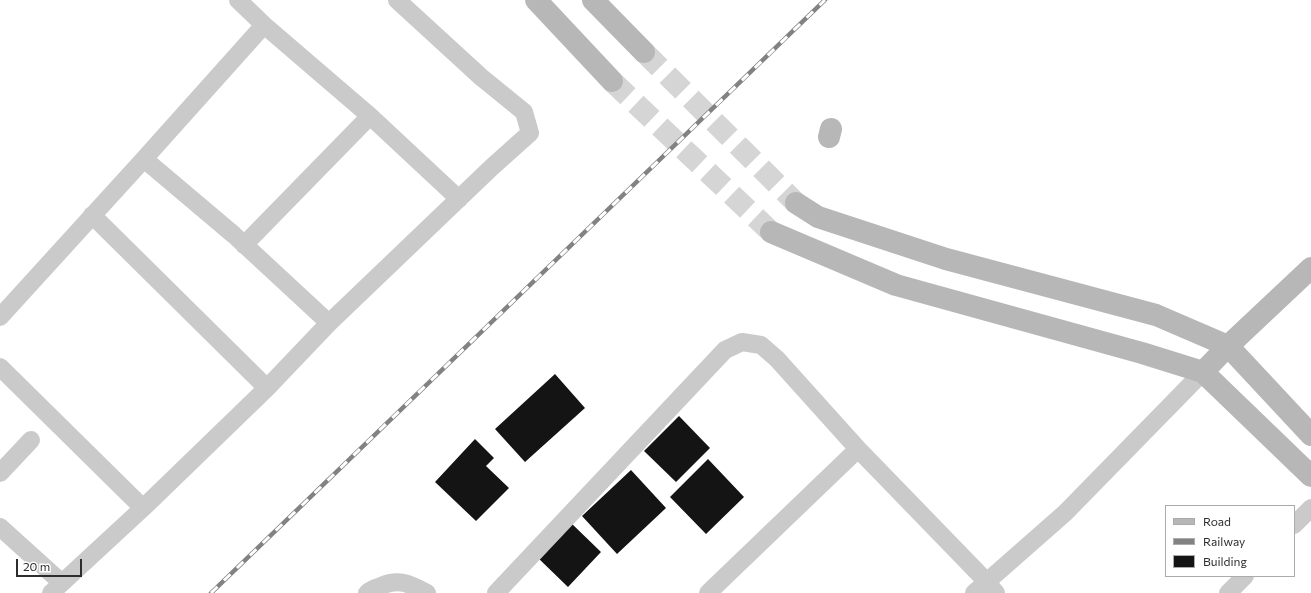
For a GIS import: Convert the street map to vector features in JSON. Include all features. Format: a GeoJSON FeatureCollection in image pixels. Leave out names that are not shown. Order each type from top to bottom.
{"type":"FeatureCollection","features":[{"type":"Feature","properties":{"kind":"street"},"geometry":{"type":"LineString","coordinates":[[238,0],[370,116],[459,199]]}},
{"type":"Feature","properties":{"kind":"street"},"geometry":{"type":"LineString","coordinates":[[0,527],[57,588],[143,508],[267,388],[329,323],[530,133],[524,112],[481,77],[397,0]]}},
{"type":"Feature","properties":{"kind":"street"},"geometry":{"type":"LineString","coordinates":[[536,0],[612,81]]}},
{"type":"Feature","properties":{"kind":"street"},"geometry":{"type":"LineString","coordinates":[[593,0],[644,52]]}},
{"type":"Feature","properties":{"kind":"street"},"geometry":{"type":"LineString","coordinates":[[0,317],[144,159],[264,24]]}},
{"type":"Feature","properties":{"kind":"street"},"geometry":{"type":"LineString","coordinates":[[244,245],[370,116]]}},
{"type":"Feature","properties":{"kind":"street"},"geometry":{"type":"LineString","coordinates":[[144,159],[244,245],[329,323]]}},
{"type":"Feature","properties":{"kind":"street"},"geometry":{"type":"LineString","coordinates":[[796,203],[818,217],[946,260],[1156,316],[1228,346],[1311,435]]}},
{"type":"Feature","properties":{"kind":"street"},"geometry":{"type":"LineString","coordinates":[[92,216],[267,388]]}},
{"type":"Feature","properties":{"kind":"street"},"geometry":{"type":"LineString","coordinates":[[771,232],[896,285],[1142,353],[1203,372],[1311,476]]}},
{"type":"Feature","properties":{"kind":"street"},"geometry":{"type":"LineString","coordinates":[[496,593],[725,350],[742,342],[761,345],[777,359],[985,589],[1065,513],[1228,346],[1311,268]]}},
{"type":"Feature","properties":{"kind":"street"},"geometry":{"type":"LineString","coordinates":[[0,367],[143,508]]}},
{"type":"Feature","properties":{"kind":"street"},"geometry":{"type":"LineString","coordinates":[[0,473],[31,440]]}},
{"type":"Feature","properties":{"kind":"street"},"geometry":{"type":"LineString","coordinates":[[708,593],[858,449]]}},
{"type":"Feature","properties":{"kind":"street"},"geometry":{"type":"LineString","coordinates":[[1295,524],[1311,508]]}},
{"type":"Feature","properties":{"kind":"street"},"geometry":{"type":"LineString","coordinates":[[1228,593],[1244,577]]}},
{"type":"Feature","properties":{"kind":"street"},"geometry":{"type":"LineString","coordinates":[[367,593],[391,582],[411,585],[426,593]]}},
{"type":"Feature","properties":{"kind":"building"},"geometry":{"type":"Polygon","coordinates":[[[555,374],[585,408],[525,462],[495,429],[555,374]]]}},
{"type":"Feature","properties":{"kind":"building"},"geometry":{"type":"Polygon","coordinates":[[[679,416],[710,448],[676,482],[644,451],[679,416]]]}},
{"type":"Feature","properties":{"kind":"building"},"geometry":{"type":"Polygon","coordinates":[[[475,439],[494,458],[486,466],[509,488],[476,521],[435,482],[475,439]]]}},
{"type":"Feature","properties":{"kind":"building"},"geometry":{"type":"Polygon","coordinates":[[[708,459],[744,497],[706,534],[670,497],[708,459]]]}},
{"type":"Feature","properties":{"kind":"building"},"geometry":{"type":"Polygon","coordinates":[[[631,470],[666,508],[617,554],[582,516],[631,470]]]}},
{"type":"Feature","properties":{"kind":"building"},"geometry":{"type":"Polygon","coordinates":[[[570,522],[601,552],[568,587],[537,557],[570,522]]]}},
{"type":"Feature","properties":{"kind":"tunnel"},"geometry":{"type":"LineString","coordinates":[[644,52],[796,203]]}},
{"type":"Feature","properties":{"kind":"tunnel"},"geometry":{"type":"LineString","coordinates":[[612,81],[771,232]]}},
{"type":"Feature","properties":{"kind":"railway"},"geometry":{"type":"LineString","coordinates":[[211,593],[825,0]]}}]}
